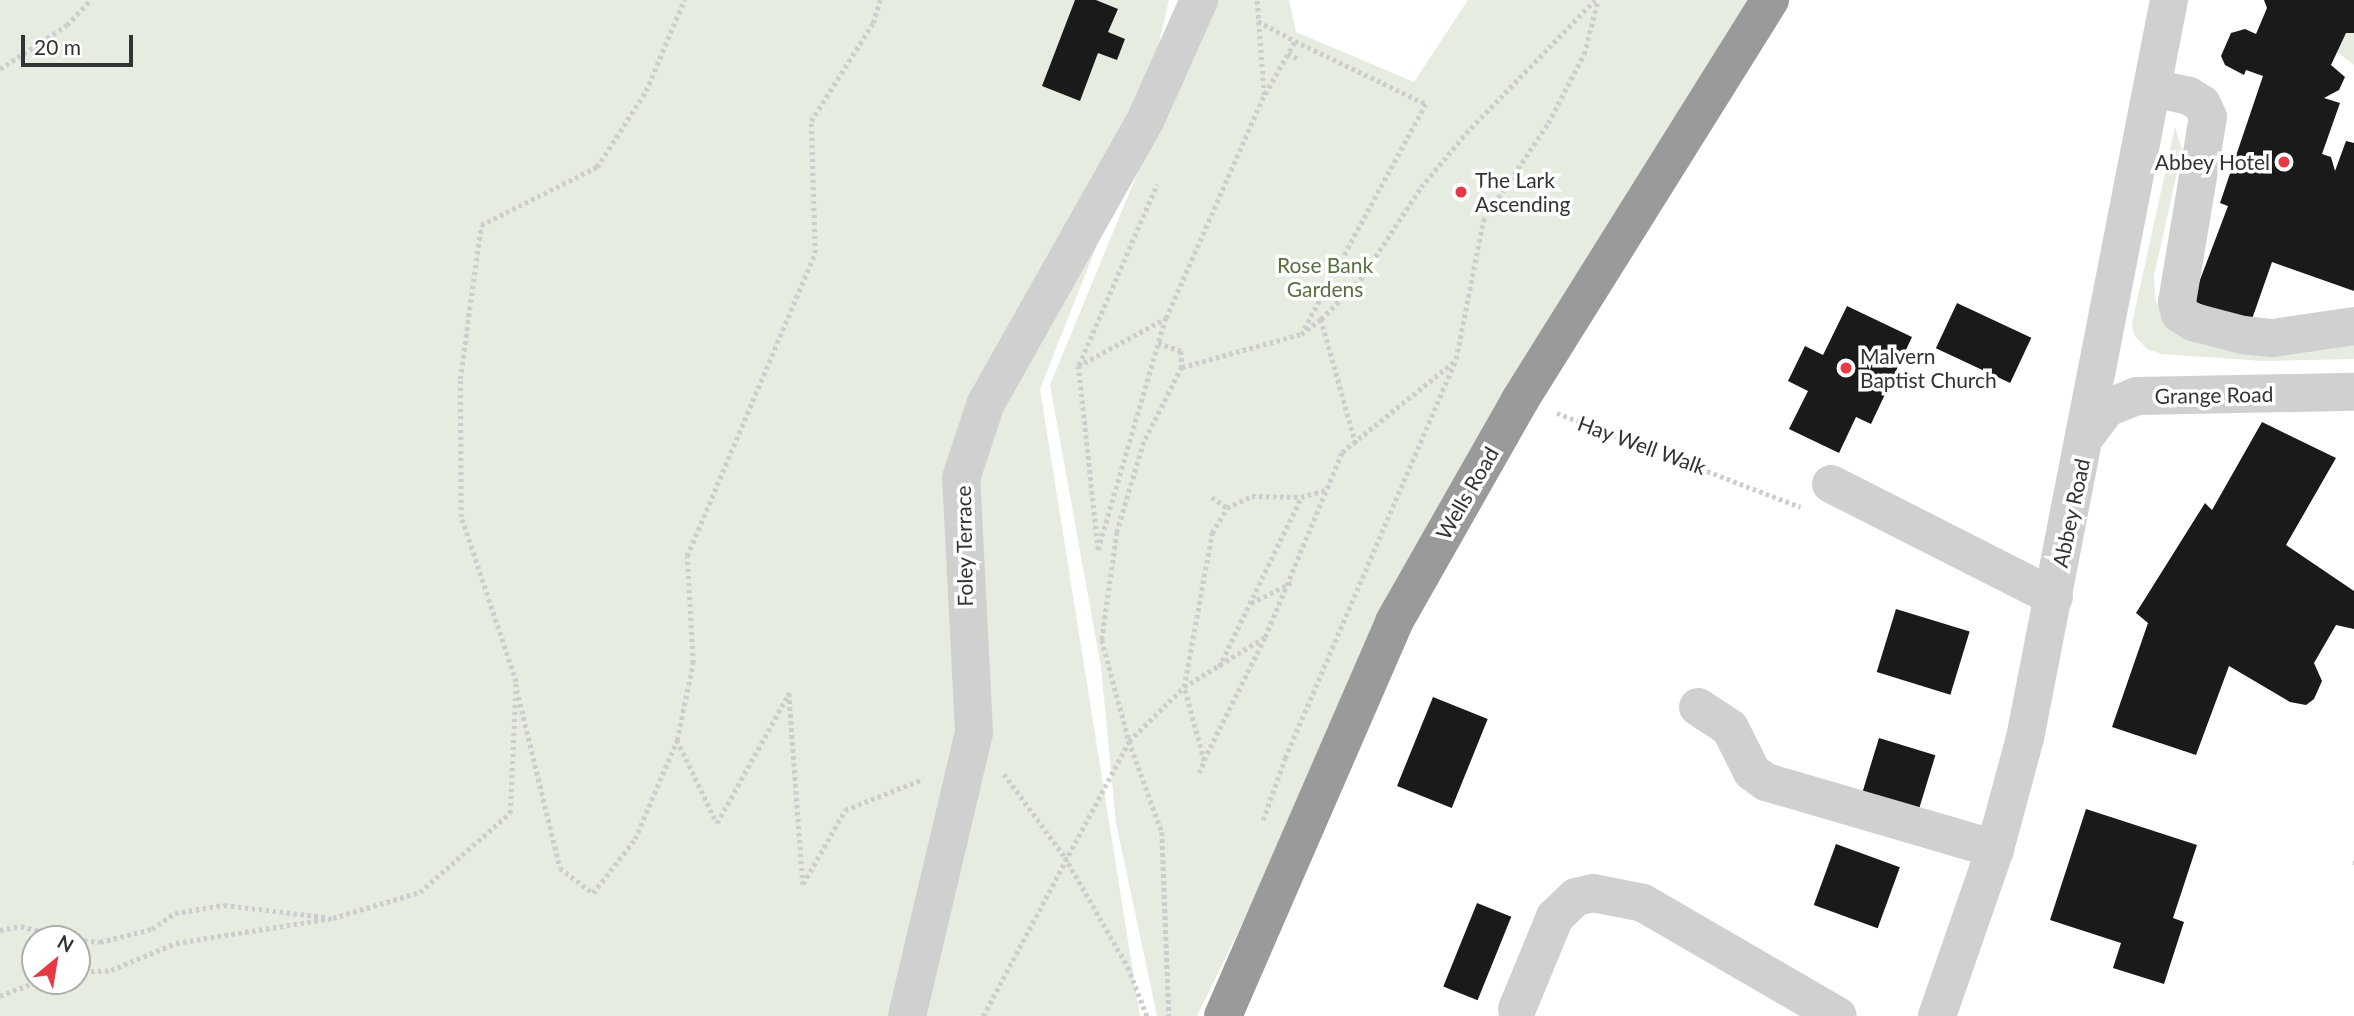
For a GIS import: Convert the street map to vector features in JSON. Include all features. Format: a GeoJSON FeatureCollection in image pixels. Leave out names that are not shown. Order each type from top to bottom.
{"type":"FeatureCollection","features":[{"type":"Feature","properties":{"kind":"highway","name":"Wells Road"},"geometry":{"type":"LineString","coordinates":[[1223,1016],[1394,622],[1520,400],[1770,0]]}},
{"type":"Feature","properties":{"kind":"street","name":"Foley Terrace"},"geometry":{"type":"LineString","coordinates":[[907,1016],[970,748],[961,478],[986,403],[1145,121],[1199,0]]}},
{"type":"Feature","properties":{"kind":"street","name":"Abbey Road"},"geometry":{"type":"LineString","coordinates":[[1937,1016],[1995,849],[2065,591],[2088,433],[2169,0]]}},
{"type":"Feature","properties":{"kind":"street"},"geometry":{"type":"LineString","coordinates":[[2152,89],[2189,96],[2202,104],[2208,117],[2178,302],[2180,314],[2193,322],[2263,337],[2323,334],[2354,326]]}},
{"type":"Feature","properties":{"kind":"street","name":"Grange Road"},"geometry":{"type":"LineString","coordinates":[[2088,433],[2107,408],[2137,396],[2354,392]]}},
{"type":"Feature","properties":{"kind":"street"},"geometry":{"type":"LineString","coordinates":[[1831,484],[2065,591]]}},
{"type":"Feature","properties":{"kind":"street"},"geometry":{"type":"LineString","coordinates":[[1698,707],[1730,728],[1752,772],[1766,782],[1995,849]]}},
{"type":"Feature","properties":{"kind":"street"},"geometry":{"type":"LineString","coordinates":[[1517,1009],[1555,917],[1576,897],[1593,893],[1643,903],[1838,1016]]}},
{"type":"Feature","properties":{"kind":"path"},"geometry":{"type":"LineString","coordinates":[[0,69],[67,26],[90,0]]}},
{"type":"Feature","properties":{"kind":"path"},"geometry":{"type":"LineString","coordinates":[[684,0],[646,91],[597,167],[481,225],[460,379],[461,517],[516,682],[560,868],[593,893],[635,839],[677,740],[693,663],[687,556],[815,253],[811,121],[873,23],[880,0]]}},
{"type":"Feature","properties":{"kind":"path"},"geometry":{"type":"LineString","coordinates":[[1256,0],[1264,95]]}},
{"type":"Feature","properties":{"kind":"path"},"geometry":{"type":"LineString","coordinates":[[1182,367],[1301,334],[1321,319],[1360,280],[1421,187],[1466,133],[1597,0]]}},
{"type":"Feature","properties":{"kind":"path"},"geometry":{"type":"LineString","coordinates":[[1262,822],[1285,758],[1456,359],[1483,221],[1548,123],[1584,54],[1597,0]]}},
{"type":"Feature","properties":{"kind":"path"},"geometry":{"type":"LineString","coordinates":[[1258,21],[1426,104],[1301,334]]}},
{"type":"Feature","properties":{"kind":"path"},"geometry":{"type":"LineString","coordinates":[[1166,318],[1079,366],[1098,551],[1166,318],[1264,95],[1295,41]]}},
{"type":"Feature","properties":{"kind":"path"},"geometry":{"type":"LineString","coordinates":[[1288,53],[1299,59]]}},
{"type":"Feature","properties":{"kind":"path"},"geometry":{"type":"LineString","coordinates":[[1321,319],[1356,444]]}},
{"type":"Feature","properties":{"kind":"path"},"geometry":{"type":"LineString","coordinates":[[1158,343],[1181,351],[1182,367],[1144,442],[1117,533],[1102,640],[1129,741],[1162,832],[1169,1016]]}},
{"type":"Feature","properties":{"kind":"path"},"geometry":{"type":"LineString","coordinates":[[1199,773],[1291,583],[1342,452],[1356,444],[1456,359]]}},
{"type":"Feature","properties":{"kind":"path","name":"Hay Well Walk"},"geometry":{"type":"LineString","coordinates":[[1520,400],[1764,489]]}},
{"type":"Feature","properties":{"kind":"path"},"geometry":{"type":"LineString","coordinates":[[1204,761],[1184,687],[1212,533],[1227,508],[1252,496],[1301,497],[1325,490]]}},
{"type":"Feature","properties":{"kind":"path"},"geometry":{"type":"LineString","coordinates":[[1212,497],[1227,508]]}},
{"type":"Feature","properties":{"kind":"path"},"geometry":{"type":"LineString","coordinates":[[1218,668],[1301,497]]}},
{"type":"Feature","properties":{"kind":"path"},"geometry":{"type":"LineString","coordinates":[[1106,528],[1117,533]]}},
{"type":"Feature","properties":{"kind":"path"},"geometry":{"type":"LineString","coordinates":[[1250,603],[1291,583]]}},
{"type":"Feature","properties":{"kind":"path"},"geometry":{"type":"LineString","coordinates":[[983,1016],[1065,857],[1129,741],[1184,687],[1265,637]]}},
{"type":"Feature","properties":{"kind":"path"},"geometry":{"type":"LineString","coordinates":[[91,971],[111,970],[176,943],[332,918],[420,892],[510,813],[516,682]]}},
{"type":"Feature","properties":{"kind":"path"},"geometry":{"type":"LineString","coordinates":[[677,740],[717,823],[789,693],[803,884],[845,810],[970,748],[1065,857],[1128,967],[1147,1016]]}},
{"type":"Feature","properties":{"kind":"path"},"geometry":{"type":"LineString","coordinates":[[91,941],[100,942],[152,929],[175,913],[224,905],[332,918]]}},
{"type":"Feature","properties":{"kind":"path"},"geometry":{"type":"LineString","coordinates":[[0,930],[21,926]]}},
{"type":"Feature","properties":{"kind":"path"},"geometry":{"type":"LineString","coordinates":[[0,996],[21,988]]}},
{"type":"Feature","properties":{"kind":"green space"},"geometry":{"type":"Polygon","coordinates":[[[0,0],[1169,0],[1133,154],[1040,389],[1140,1016],[0,1016],[0,0]]]}},
{"type":"Feature","properties":{"kind":"green space","name":"Rose Bank Gardens"},"geometry":{"type":"Polygon","coordinates":[[[1209,0],[1289,0],[1296,32],[1414,82],[1468,0],[1754,0],[1481,434],[1197,1016],[1157,1016],[1116,823],[1101,667],[1050,385],[1209,0]]]}},
{"type":"Feature","properties":{"kind":"green space"},"geometry":{"type":"Polygon","coordinates":[[[2346,33],[2354,33],[2354,65],[2337,52],[2346,33]]]}},
{"type":"Feature","properties":{"kind":"green space"},"geometry":{"type":"Polygon","coordinates":[[[2175,127],[2182,150],[2154,276],[2155,299],[2168,328],[2354,340],[2354,359],[2263,361],[2161,354],[2147,349],[2134,335],[2132,324],[2175,127]]]}},
{"type":"Feature","properties":{"kind":"building"},"geometry":{"type":"Polygon","coordinates":[[[1075,0],[1096,0],[1118,9],[1108,32],[1125,39],[1117,60],[1098,53],[1080,101],[1042,86],[1075,0]]]}},
{"type":"Feature","properties":{"kind":"building","name":"Abbey Hotel"},"geometry":{"type":"Polygon","coordinates":[[[2264,0],[2354,0],[2354,33],[2346,33],[2331,65],[2345,77],[2339,90],[2324,98],[2340,103],[2322,154],[2331,157],[2335,171],[2346,141],[2354,143],[2354,291],[2272,262],[2251,322],[2192,301],[2228,206],[2220,203],[2263,76],[2246,70],[2244,75],[2225,65],[2221,56],[2231,33],[2245,29],[2256,34],[2267,8],[2264,0]]]}},
{"type":"Feature","properties":{"kind":"building"},"geometry":{"type":"Polygon","coordinates":[[[1957,303],[2031,338],[2010,383],[1936,348],[1957,303]]]}},
{"type":"Feature","properties":{"kind":"building","name":"Malvern Baptist Church"},"geometry":{"type":"Polygon","coordinates":[[[1847,306],[1912,337],[1871,424],[1856,417],[1839,453],[1789,429],[1808,391],[1788,381],[1805,346],[1823,355],[1847,306]]]}},
{"type":"Feature","properties":{"kind":"building"},"geometry":{"type":"Polygon","coordinates":[[[2262,422],[2336,458],[2286,545],[2354,591],[2354,629],[2336,625],[2314,663],[2322,681],[2314,699],[2306,705],[2290,702],[2229,666],[2196,755],[2112,727],[2148,623],[2136,613],[2205,503],[2212,510],[2262,422]]]}},
{"type":"Feature","properties":{"kind":"building"},"geometry":{"type":"Polygon","coordinates":[[[1896,609],[1970,632],[1950,695],[1877,672],[1896,609]]]}},
{"type":"Feature","properties":{"kind":"building"},"geometry":{"type":"Polygon","coordinates":[[[1433,697],[1488,719],[1452,808],[1397,786],[1433,697]]]}},
{"type":"Feature","properties":{"kind":"building"},"geometry":{"type":"Polygon","coordinates":[[[1879,738],[1935,755],[1918,812],[1862,794],[1879,738]]]}},
{"type":"Feature","properties":{"kind":"building"},"geometry":{"type":"Polygon","coordinates":[[[2086,809],[2197,845],[2173,918],[2184,922],[2164,984],[2113,968],[2121,943],[2050,920],[2086,809]]]}},
{"type":"Feature","properties":{"kind":"building"},"geometry":{"type":"Polygon","coordinates":[[[1836,844],[1900,867],[1878,928],[1814,905],[1836,844]]]}},
{"type":"Feature","properties":{"kind":"building"},"geometry":{"type":"Polygon","coordinates":[[[1477,903],[1511,917],[1478,1000],[1443,986],[1477,903]]]}},
{"type":"Feature","properties":{"kind":"place","name":"Abbey Hotel"},"geometry":{"type":"Point","coordinates":[2284,162]}},
{"type":"Feature","properties":{"kind":"place","name":"The Lark Ascending"},"geometry":{"type":"Point","coordinates":[1461,192]}},
{"type":"Feature","properties":{"kind":"place","name":"Malvern Baptist Church"},"geometry":{"type":"Point","coordinates":[1846,368]}}]}
